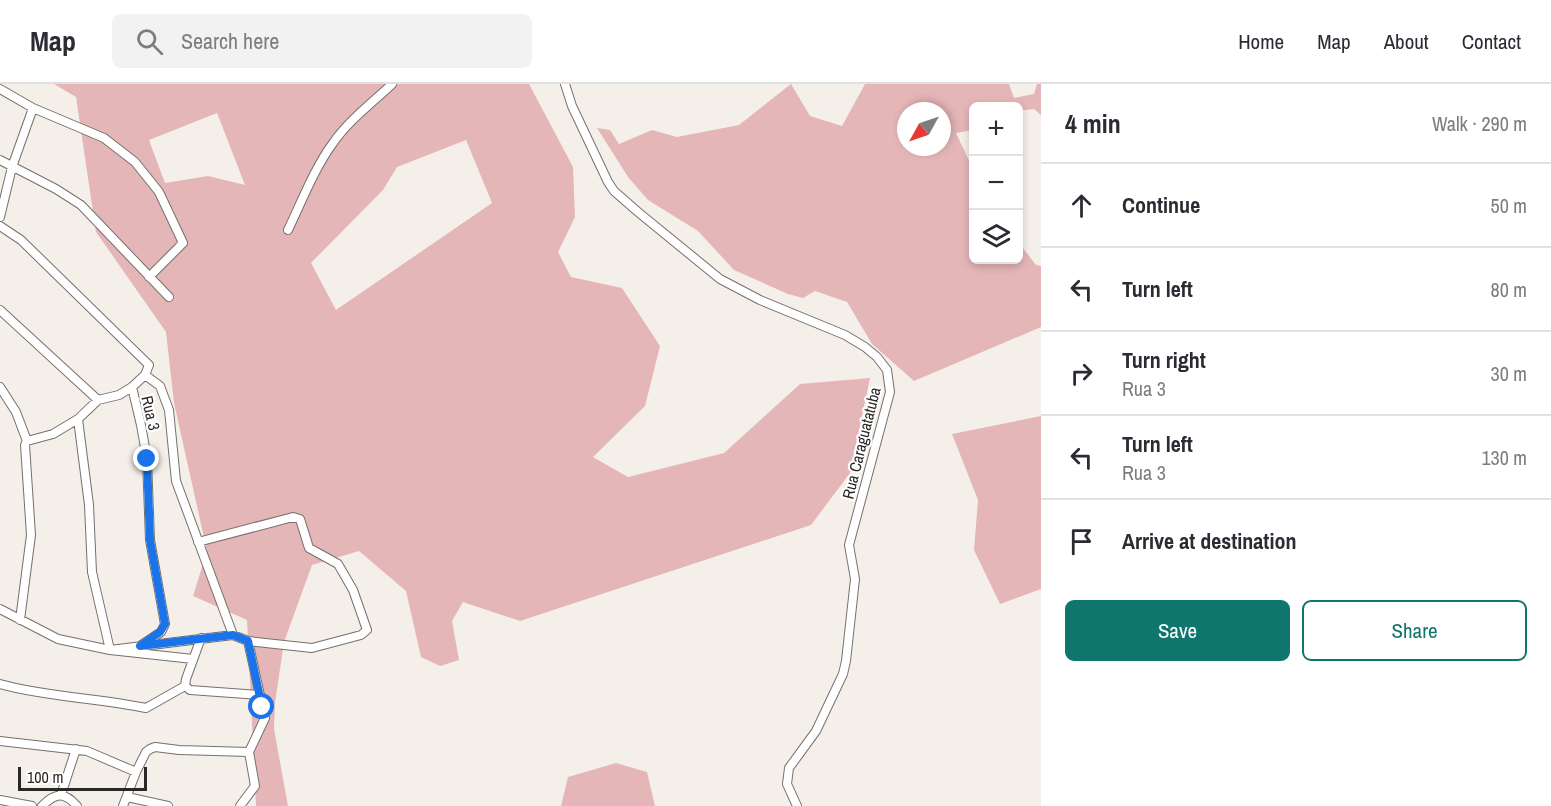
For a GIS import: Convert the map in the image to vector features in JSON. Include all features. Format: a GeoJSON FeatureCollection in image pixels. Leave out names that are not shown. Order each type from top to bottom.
{"type":"FeatureCollection","features":[{"type":"Feature","properties":{"kind":"street"},"geometry":{"type":"LineString","coordinates":[[288,230],[318,166],[333,142],[392,84]]}},
{"type":"Feature","properties":{"kind":"street","name":"Rua Caraguatatuba"},"geometry":{"type":"LineString","coordinates":[[565,84],[572,106],[608,182],[630,206],[720,279],[759,300],[845,335],[871,352],[887,370],[890,392],[849,545],[855,579],[846,661],[843,674],[816,731],[789,768],[787,784],[797,806]]}},
{"type":"Feature","properties":{"kind":"street"},"geometry":{"type":"LineString","coordinates":[[0,89],[33,108],[104,138],[135,162],[159,192],[183,243],[149,277]]}},
{"type":"Feature","properties":{"kind":"street"},"geometry":{"type":"LineString","coordinates":[[0,217],[12,167],[33,108]]}},
{"type":"Feature","properties":{"kind":"street"},"geometry":{"type":"LineString","coordinates":[[0,160],[56,189],[81,205],[169,297]]}},
{"type":"Feature","properties":{"kind":"street"},"geometry":{"type":"LineString","coordinates":[[0,226],[21,240],[149,365],[145,375],[132,387],[119,395],[98,400],[78,419],[53,434],[27,441]]}},
{"type":"Feature","properties":{"kind":"street"},"geometry":{"type":"LineString","coordinates":[[0,310],[98,400]]}},
{"type":"Feature","properties":{"kind":"street"},"geometry":{"type":"LineString","coordinates":[[145,375],[160,386],[170,411],[176,481],[233,635]]}},
{"type":"Feature","properties":{"kind":"street"},"geometry":{"type":"LineString","coordinates":[[0,387],[15,412],[27,441],[25,445],[31,535],[20,621]]}},
{"type":"Feature","properties":{"kind":"street","name":"Rua 3"},"geometry":{"type":"LineString","coordinates":[[132,387],[147,459],[150,540],[165,624],[160,632],[140,646]]}},
{"type":"Feature","properties":{"kind":"street"},"geometry":{"type":"LineString","coordinates":[[78,419],[89,505],[92,572],[110,650]]}},
{"type":"Feature","properties":{"kind":"street"},"geometry":{"type":"LineString","coordinates":[[110,650],[233,635],[248,641],[312,648],[361,635],[367,630],[353,590],[338,564],[309,548],[300,519],[293,517],[198,542]]}},
{"type":"Feature","properties":{"kind":"street"},"geometry":{"type":"LineString","coordinates":[[0,609],[58,639],[110,650],[193,659]]}},
{"type":"Feature","properties":{"kind":"street"},"geometry":{"type":"LineString","coordinates":[[0,684],[25,691],[106,700],[147,708],[185,686],[201,638]]}},
{"type":"Feature","properties":{"kind":"street"},"geometry":{"type":"LineString","coordinates":[[240,806],[255,786],[249,752],[265,718],[248,641]]}},
{"type":"Feature","properties":{"kind":"street"},"geometry":{"type":"LineString","coordinates":[[185,686],[190,690],[259,695]]}},
{"type":"Feature","properties":{"kind":"street"},"geometry":{"type":"LineString","coordinates":[[0,741],[76,748],[136,772]]}},
{"type":"Feature","properties":{"kind":"street"},"geometry":{"type":"LineString","coordinates":[[123,806],[146,752],[155,747],[249,752]]}},
{"type":"Feature","properties":{"kind":"street"},"geometry":{"type":"LineString","coordinates":[[62,795],[76,748]]}},
{"type":"Feature","properties":{"kind":"street"},"geometry":{"type":"LineString","coordinates":[[42,806],[52,796],[62,795],[71,799],[77,806]]}},
{"type":"Feature","properties":{"kind":"street"},"geometry":{"type":"LineString","coordinates":[[127,797],[168,806]]}},
{"type":"Feature","properties":{"kind":"street"},"geometry":{"type":"LineString","coordinates":[[0,800],[32,806]]}},
{"type":"Feature","properties":{"kind":"shaded area"},"geometry":{"type":"Polygon","coordinates":[[[54,84],[529,84],[573,167],[575,217],[558,252],[571,277],[622,288],[660,346],[645,406],[593,457],[628,477],[724,453],[800,384],[870,378],[850,473],[811,525],[520,621],[463,602],[452,621],[459,660],[440,666],[421,657],[406,591],[359,551],[312,565],[284,642],[275,703],[274,729],[288,806],[256,806],[247,620],[193,596],[207,551],[174,403],[166,332],[96,232],[76,97],[54,84]],[[217,113],[149,140],[165,183],[208,176],[245,185],[217,113]],[[466,140],[397,167],[383,190],[311,263],[336,310],[492,203],[466,140]]]}},
{"type":"Feature","properties":{"kind":"shaded area"},"geometry":{"type":"Polygon","coordinates":[[[791,84],[810,116],[842,126],[865,84],[1009,84],[1014,98],[1034,94],[1037,84],[1041,84],[1041,115],[1034,109],[1023,110],[1023,102],[969,102],[969,131],[956,133],[969,161],[969,264],[1023,264],[1023,248],[1036,265],[1041,266],[1041,327],[914,381],[872,344],[847,302],[815,291],[803,298],[788,294],[734,270],[698,231],[648,200],[628,177],[597,128],[610,130],[619,144],[652,130],[677,137],[739,125],[791,84]]]}},
{"type":"Feature","properties":{"kind":"shaded area"},"geometry":{"type":"Polygon","coordinates":[[[1041,416],[1041,589],[1000,604],[974,550],[978,500],[952,434],[1041,416]]]}},
{"type":"Feature","properties":{"kind":"shaded area"},"geometry":{"type":"Polygon","coordinates":[[[616,763],[647,772],[655,806],[561,806],[568,777],[616,763]]]}},
{"type":"Feature","properties":{"kind":"route"},"geometry":{"type":"LineString","coordinates":[[147,459],[150,540],[165,624],[160,632],[140,646],[233,635],[248,641],[262,707]]}}]}
